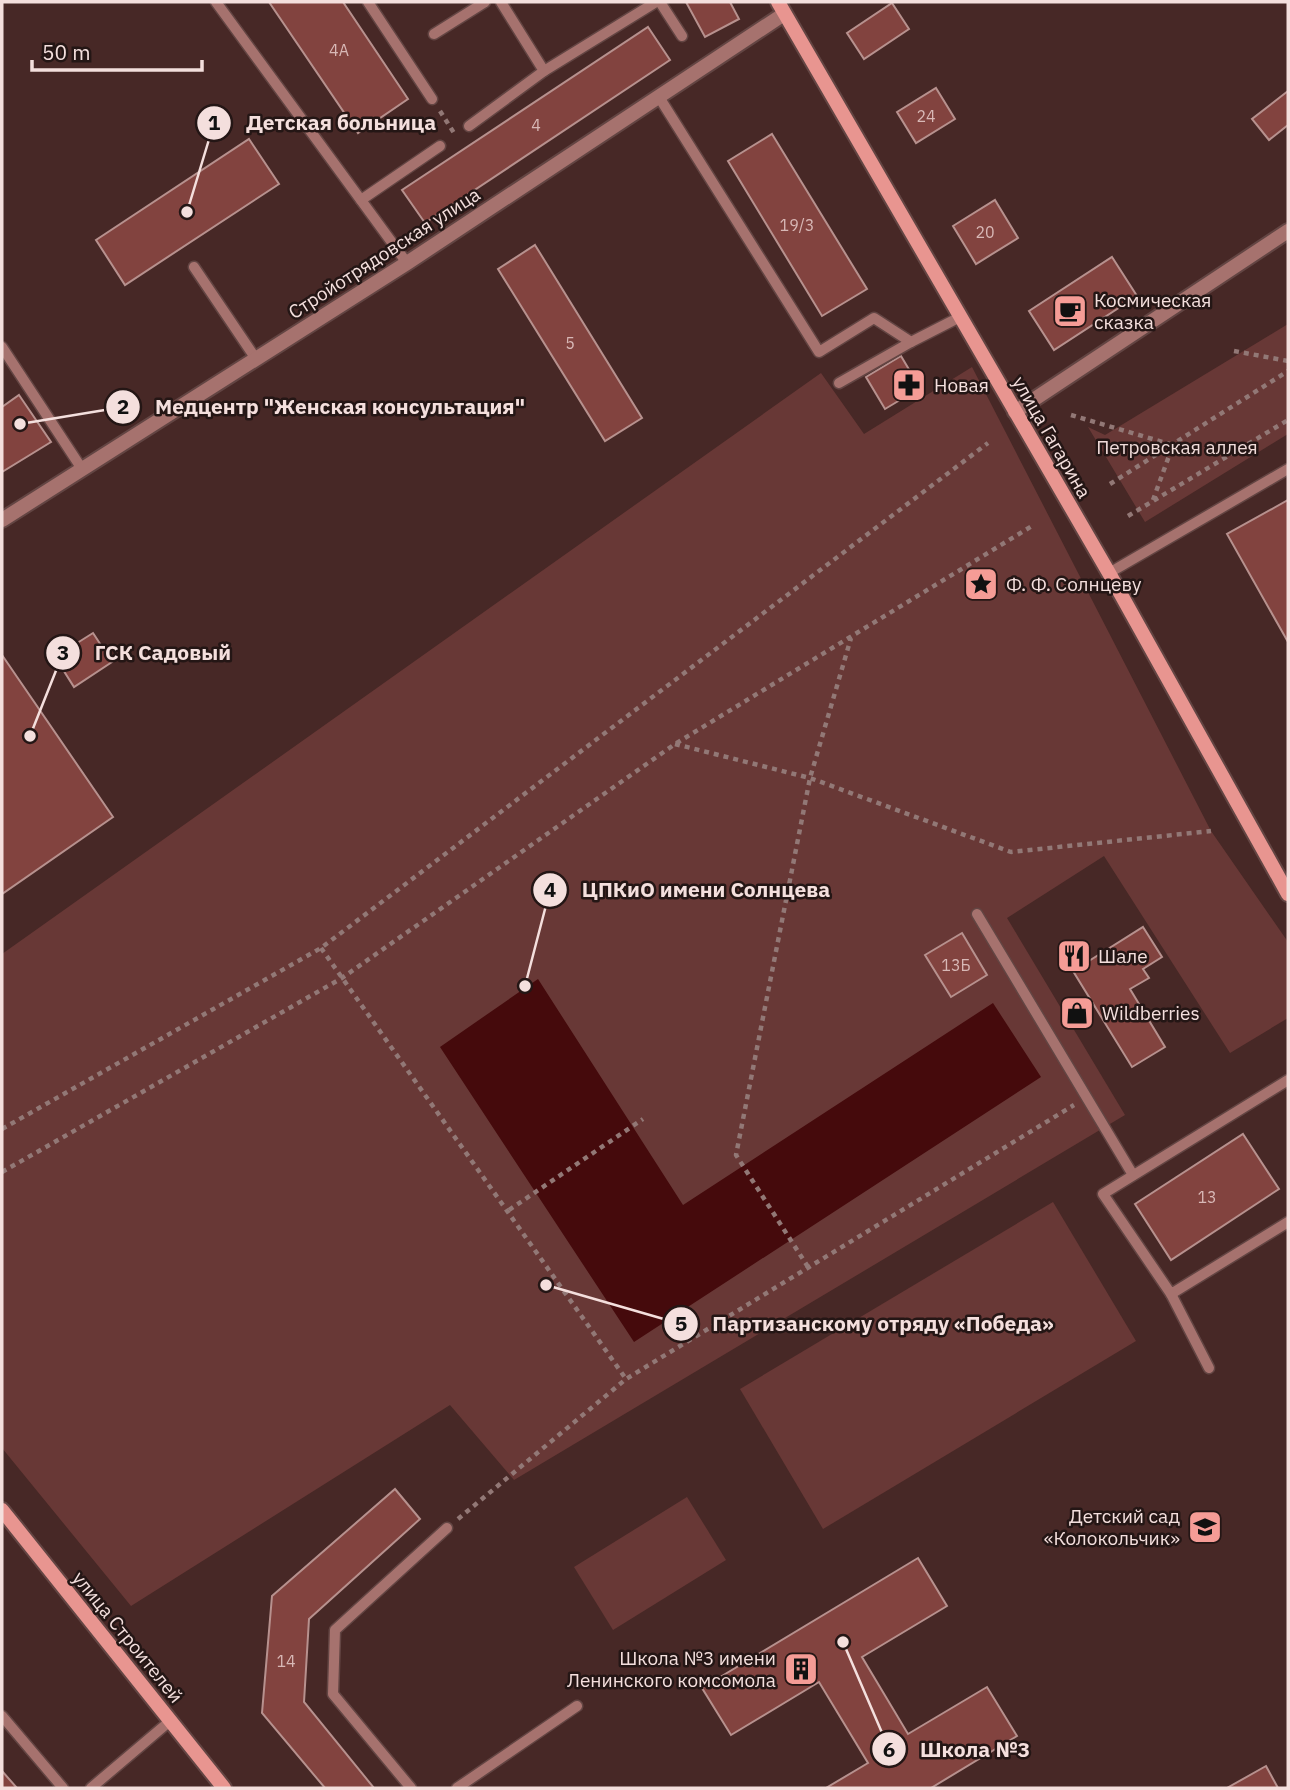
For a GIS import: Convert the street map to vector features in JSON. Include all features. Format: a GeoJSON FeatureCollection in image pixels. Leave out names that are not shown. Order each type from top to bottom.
{"type":"FeatureCollection","features":[{"type":"Feature","properties":{"kind":"main road","name":"улица Гагарина"},"geometry":{"type":"LineString","coordinates":[[781,8],[1109,573],[1288,894]]}},
{"type":"Feature","properties":{"kind":"main road","name":"улица Строителей"},"geometry":{"type":"LineString","coordinates":[[2,1510],[224,1788]]}},
{"type":"Feature","properties":{"kind":"street","name":"Стройотрядовская улица"},"geometry":{"type":"LineString","coordinates":[[2,520],[407,263],[659,97],[781,8]]}},
{"type":"Feature","properties":{"kind":"street"},"geometry":{"type":"LineString","coordinates":[[1016,412],[1288,231]]}},
{"type":"Feature","properties":{"kind":"lane"},"geometry":{"type":"LineString","coordinates":[[216,2],[407,263]]}},
{"type":"Feature","properties":{"kind":"lane"},"geometry":{"type":"LineString","coordinates":[[368,2],[432,99]]}},
{"type":"Feature","properties":{"kind":"lane"},"geometry":{"type":"LineString","coordinates":[[434,34],[485,2]]}},
{"type":"Feature","properties":{"kind":"lane"},"geometry":{"type":"LineString","coordinates":[[501,2],[544,71]]}},
{"type":"Feature","properties":{"kind":"lane"},"geometry":{"type":"LineString","coordinates":[[468,125],[544,71],[658,2],[682,36]]}},
{"type":"Feature","properties":{"kind":"lane"},"geometry":{"type":"LineString","coordinates":[[659,97],[819,352],[874,318],[911,342]]}},
{"type":"Feature","properties":{"kind":"lane"},"geometry":{"type":"LineString","coordinates":[[361,200],[440,146]]}},
{"type":"Feature","properties":{"kind":"lane"},"geometry":{"type":"LineString","coordinates":[[194,267],[256,359]]}},
{"type":"Feature","properties":{"kind":"lane"},"geometry":{"type":"LineString","coordinates":[[839,383],[960,317]]}},
{"type":"Feature","properties":{"kind":"lane"},"geometry":{"type":"LineString","coordinates":[[2,347],[82,469]]}},
{"type":"Feature","properties":{"kind":"lane"},"geometry":{"type":"LineString","coordinates":[[1109,573],[1288,469]]}},
{"type":"Feature","properties":{"kind":"lane"},"geometry":{"type":"LineString","coordinates":[[977,914],[1133,1175]]}},
{"type":"Feature","properties":{"kind":"lane"},"geometry":{"type":"LineString","coordinates":[[1209,1368],[1171,1294],[1103,1194],[1288,1080]]}},
{"type":"Feature","properties":{"kind":"lane"},"geometry":{"type":"LineString","coordinates":[[1171,1294],[1288,1222]]}},
{"type":"Feature","properties":{"kind":"lane"},"geometry":{"type":"LineString","coordinates":[[411,1788],[333,1694],[335,1630],[447,1528]]}},
{"type":"Feature","properties":{"kind":"lane"},"geometry":{"type":"LineString","coordinates":[[457,1788],[577,1706]]}},
{"type":"Feature","properties":{"kind":"lane"},"geometry":{"type":"LineString","coordinates":[[2,1716],[63,1788]]}},
{"type":"Feature","properties":{"kind":"lane"},"geometry":{"type":"LineString","coordinates":[[95,1787],[170,1721]]}},
{"type":"Feature","properties":{"kind":"path"},"geometry":{"type":"LineString","coordinates":[[432,99],[455,135]]}},
{"type":"Feature","properties":{"kind":"path"},"geometry":{"type":"LineString","coordinates":[[1234,351],[1288,361]]}},
{"type":"Feature","properties":{"kind":"path"},"geometry":{"type":"LineString","coordinates":[[1110,484],[1288,371]]}},
{"type":"Feature","properties":{"kind":"path"},"geometry":{"type":"LineString","coordinates":[[1071,415],[1173,446]]}},
{"type":"Feature","properties":{"kind":"path"},"geometry":{"type":"LineString","coordinates":[[1128,516],[1288,420]]}},
{"type":"Feature","properties":{"kind":"path"},"geometry":{"type":"LineString","coordinates":[[2,1129],[321,948],[988,443]]}},
{"type":"Feature","properties":{"kind":"path"},"geometry":{"type":"LineString","coordinates":[[1153,501],[1173,446]]}},
{"type":"Feature","properties":{"kind":"path"},"geometry":{"type":"LineString","coordinates":[[2,1172],[342,978],[675,744],[1032,526]]}},
{"type":"Feature","properties":{"kind":"path"},"geometry":{"type":"LineString","coordinates":[[808,1268],[736,1155],[810,778],[852,637]]}},
{"type":"Feature","properties":{"kind":"path"},"geometry":{"type":"LineString","coordinates":[[675,744],[810,778],[1011,852],[1211,831]]}},
{"type":"Feature","properties":{"kind":"path"},"geometry":{"type":"LineString","coordinates":[[321,948],[509,1210],[626,1379]]}},
{"type":"Feature","properties":{"kind":"path"},"geometry":{"type":"LineString","coordinates":[[447,1528],[626,1379],[1086,1098]]}},
{"type":"Feature","properties":{"kind":"path"},"geometry":{"type":"LineString","coordinates":[[509,1210],[643,1119]]}},
{"type":"Feature","properties":{"kind":"green space","name":"Петровская аллея"},"geometry":{"type":"Polygon","coordinates":[[[1288,324],[1288,434],[1145,522],[1088,427],[1105,435],[1288,324]]]}},
{"type":"Feature","properties":{"kind":"green space"},"geometry":{"type":"Polygon","coordinates":[[[972,367],[1211,831],[1288,942],[1288,1018],[1230,1053],[1104,856],[1007,918],[1125,1115],[514,1480],[450,1405],[131,1606],[2,1448],[2,954],[821,373],[864,434],[972,367]]]}},
{"type":"Feature","properties":{"kind":"green space"},"geometry":{"type":"Polygon","coordinates":[[[1053,1202],[1136,1341],[823,1529],[740,1389],[1053,1202]]]}},
{"type":"Feature","properties":{"kind":"green space"},"geometry":{"type":"Polygon","coordinates":[[[687,1497],[726,1560],[613,1630],[574,1567],[687,1497]]]}},
{"type":"Feature","properties":{"kind":"shaded area"},"geometry":{"type":"Polygon","coordinates":[[[538,979],[683,1205],[993,1003],[1041,1077],[634,1342],[440,1047],[538,979]]]}},
{"type":"Feature","properties":{"kind":"building"},"geometry":{"type":"Polygon","coordinates":[[[269,2],[343,2],[408,99],[358,133],[269,2]]]}},
{"type":"Feature","properties":{"kind":"building"},"geometry":{"type":"Polygon","coordinates":[[[686,2],[730,2],[739,19],[705,37],[686,2]]]}},
{"type":"Feature","properties":{"kind":"building"},"geometry":{"type":"Polygon","coordinates":[[[892,3],[909,29],[864,59],[847,33],[892,3]]]}},
{"type":"Feature","properties":{"kind":"building"},"geometry":{"type":"Polygon","coordinates":[[[648,27],[670,60],[425,223],[402,190],[648,27]]]}},
{"type":"Feature","properties":{"kind":"building"},"geometry":{"type":"Polygon","coordinates":[[[936,88],[955,119],[916,143],[897,112],[936,88]]]}},
{"type":"Feature","properties":{"kind":"building"},"geometry":{"type":"Polygon","coordinates":[[[1288,91],[1288,125],[1269,140],[1252,119],[1288,91]]]}},
{"type":"Feature","properties":{"kind":"building"},"geometry":{"type":"Polygon","coordinates":[[[772,134],[867,289],[822,316],[728,161],[772,134]]]}},
{"type":"Feature","properties":{"kind":"building"},"geometry":{"type":"Polygon","coordinates":[[[249,139],[279,184],[125,285],[96,240],[249,139]]]}},
{"type":"Feature","properties":{"kind":"building"},"geometry":{"type":"Polygon","coordinates":[[[995,200],[1018,238],[976,264],[953,226],[995,200]]]}},
{"type":"Feature","properties":{"kind":"building"},"geometry":{"type":"Polygon","coordinates":[[[535,245],[642,418],[605,441],[498,269],[535,245]]]}},
{"type":"Feature","properties":{"kind":"building"},"geometry":{"type":"Polygon","coordinates":[[[1112,257],[1137,296],[1054,350],[1029,311],[1112,257]]]}},
{"type":"Feature","properties":{"kind":"building"},"geometry":{"type":"Polygon","coordinates":[[[901,356],[920,388],[885,409],[866,377],[901,356]]]}},
{"type":"Feature","properties":{"kind":"building"},"geometry":{"type":"Polygon","coordinates":[[[19,395],[51,442],[2,472],[2,407],[19,395]]]}},
{"type":"Feature","properties":{"kind":"building"},"geometry":{"type":"Polygon","coordinates":[[[1288,500],[1288,642],[1227,534],[1288,500]]]}},
{"type":"Feature","properties":{"kind":"building"},"geometry":{"type":"Polygon","coordinates":[[[93,633],[112,662],[74,687],[55,657],[93,633]]]}},
{"type":"Feature","properties":{"kind":"building"},"geometry":{"type":"Polygon","coordinates":[[[2,655],[113,817],[2,894],[2,655]]]}},
{"type":"Feature","properties":{"kind":"building"},"geometry":{"type":"Polygon","coordinates":[[[1143,927],[1162,957],[1143,969],[1149,978],[1130,989],[1165,1047],[1132,1067],[1073,971],[1143,927]]]}},
{"type":"Feature","properties":{"kind":"building"},"geometry":{"type":"Polygon","coordinates":[[[962,933],[987,975],[951,997],[925,955],[962,933]]]}},
{"type":"Feature","properties":{"kind":"building"},"geometry":{"type":"Polygon","coordinates":[[[1243,1134],[1279,1189],[1171,1260],[1135,1204],[1243,1134]]]}},
{"type":"Feature","properties":{"kind":"building"},"geometry":{"type":"Polygon","coordinates":[[[395,1489],[420,1519],[309,1619],[304,1702],[374,1788],[325,1788],[262,1713],[272,1596],[395,1489]]]}},
{"type":"Feature","properties":{"kind":"building","name":"Школа №3 имени Ленинского комсомола"},"geometry":{"type":"Polygon","coordinates":[[[918,1558],[947,1606],[862,1657],[908,1734],[987,1687],[1017,1736],[931,1788],[826,1788],[868,1763],[819,1682],[731,1735],[702,1688],[918,1558]]]}},
{"type":"Feature","properties":{"kind":"building"},"geometry":{"type":"Polygon","coordinates":[[[1266,1766],[1278,1788],[1227,1788],[1266,1766]]]}},
{"type":"Feature","properties":{"kind":"building"},"geometry":{"type":"Polygon","coordinates":[[[2,1771],[17,1788],[2,1788],[2,1771]]]}},
{"type":"Feature","properties":{"kind":"place","name":"Детская больница"},"geometry":{"type":"Point","coordinates":[187,212]}},
{"type":"Feature","properties":{"kind":"place","name":"Космическая сказка"},"geometry":{"type":"Point","coordinates":[1070,311]}},
{"type":"Feature","properties":{"kind":"place","name":"Новая"},"geometry":{"type":"Point","coordinates":[909,385]}},
{"type":"Feature","properties":{"kind":"place","name":"Медцентр \"Женская консультация\""},"geometry":{"type":"Point","coordinates":[20,424]}},
{"type":"Feature","properties":{"kind":"place","name":"Ф. Ф. Солнцеву"},"geometry":{"type":"Point","coordinates":[981,584]}},
{"type":"Feature","properties":{"kind":"place","name":"ГСК Садовый"},"geometry":{"type":"Point","coordinates":[30,736]}},
{"type":"Feature","properties":{"kind":"place","name":"Шале"},"geometry":{"type":"Point","coordinates":[1074,956]}},
{"type":"Feature","properties":{"kind":"place","name":"ЦПКиО имени Солнцева"},"geometry":{"type":"Point","coordinates":[525,986]}},
{"type":"Feature","properties":{"kind":"place","name":"Wildberries"},"geometry":{"type":"Point","coordinates":[1077,1013]}},
{"type":"Feature","properties":{"kind":"place","name":"Партизанскому отряду «Победа»"},"geometry":{"type":"Point","coordinates":[546,1285]}},
{"type":"Feature","properties":{"kind":"place","name":"Детский сад «Колокольчик»"},"geometry":{"type":"Point","coordinates":[1205,1527]}},
{"type":"Feature","properties":{"kind":"place","name":"Школа №3"},"geometry":{"type":"Point","coordinates":[843,1642]}},
{"type":"Feature","properties":{"kind":"place","name":"Школа №3 имени Ленинского комсомола"},"geometry":{"type":"Point","coordinates":[801,1669]}}]}
